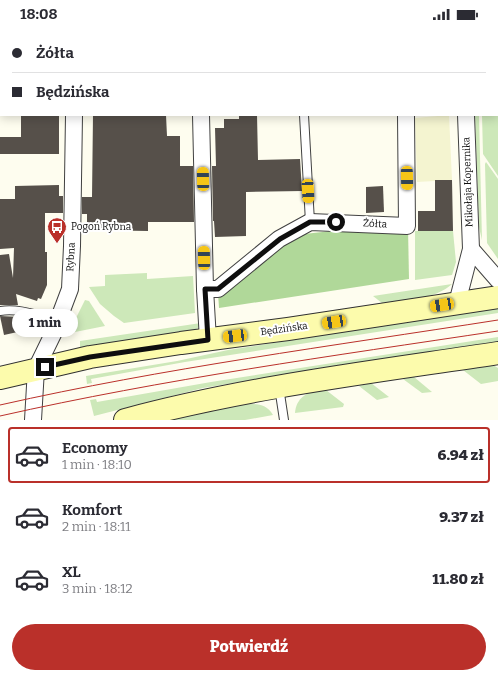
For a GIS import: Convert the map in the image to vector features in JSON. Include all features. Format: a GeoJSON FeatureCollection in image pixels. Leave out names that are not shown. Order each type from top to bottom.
{"type":"FeatureCollection","features":[{"type":"Feature","properties":{"kind":"street","name":"Rybna"},"geometry":{"type":"LineString","coordinates":[[36,369],[70,289],[74,116]]}},
{"type":"Feature","properties":{"kind":"street"},"geometry":{"type":"LineString","coordinates":[[201,116],[205,289],[208,340]]}},
{"type":"Feature","properties":{"kind":"street","name":"Żółta"},"geometry":{"type":"LineString","coordinates":[[310,222],[407,226],[406,116]]}},
{"type":"Feature","properties":{"kind":"street","name":"Mikołaja Kopernika"},"geometry":{"type":"LineString","coordinates":[[457,303],[471,249],[466,116]]}},
{"type":"Feature","properties":{"kind":"street"},"geometry":{"type":"LineString","coordinates":[[205,289],[218,289],[280,239],[310,222]]}},
{"type":"Feature","properties":{"kind":"street"},"geometry":{"type":"LineString","coordinates":[[471,249],[498,280]]}},
{"type":"Feature","properties":{"kind":"street","name":"Będzińska"},"geometry":{"type":"LineString","coordinates":[[0,378],[90,357],[498,297]]}},
{"type":"Feature","properties":{"kind":"street"},"geometry":{"type":"LineString","coordinates":[[125,420],[181,405],[279,386],[498,353]]}},
{"type":"Feature","properties":{"kind":"street"},"geometry":{"type":"LineString","coordinates":[[33,420],[36,369]]}},
{"type":"Feature","properties":{"kind":"lane"},"geometry":{"type":"LineString","coordinates":[[304,116],[310,222]]}},
{"type":"Feature","properties":{"kind":"lane"},"geometry":{"type":"LineString","coordinates":[[0,311],[12,309],[23,310],[58,320]]}},
{"type":"Feature","properties":{"kind":"lane"},"geometry":{"type":"LineString","coordinates":[[279,386],[284,420]]}},
{"type":"Feature","properties":{"kind":"green space"},"geometry":{"type":"Polygon","coordinates":[[[449,116],[452,180],[417,182],[415,118],[449,116]]]}},
{"type":"Feature","properties":{"kind":"green space"},"geometry":{"type":"Polygon","coordinates":[[[475,116],[479,116],[482,240],[479,227],[475,116]]]}},
{"type":"Feature","properties":{"kind":"green space"},"geometry":{"type":"Polygon","coordinates":[[[482,116],[498,116],[498,176],[483,154],[482,116]]]}},
{"type":"Feature","properties":{"kind":"green space"},"geometry":{"type":"Polygon","coordinates":[[[486,162],[498,179],[498,259],[487,243],[486,162]]]}},
{"type":"Feature","properties":{"kind":"green space"},"geometry":{"type":"Polygon","coordinates":[[[408,228],[409,279],[219,308],[218,293],[295,235],[350,229],[408,228]]]}},
{"type":"Feature","properties":{"kind":"green space"},"geometry":{"type":"Polygon","coordinates":[[[415,231],[453,231],[456,262],[452,275],[415,280],[415,231]]]}},
{"type":"Feature","properties":{"kind":"green space"},"geometry":{"type":"Polygon","coordinates":[[[147,273],[147,279],[193,276],[195,313],[124,323],[100,304],[89,287],[105,286],[105,275],[147,273]]]}},
{"type":"Feature","properties":{"kind":"green space"},"geometry":{"type":"Polygon","coordinates":[[[452,284],[437,293],[419,298],[382,303],[373,296],[452,284]]]}},
{"type":"Feature","properties":{"kind":"green space"},"geometry":{"type":"Polygon","coordinates":[[[85,300],[89,301],[105,326],[75,332],[72,326],[85,300]]]}},
{"type":"Feature","properties":{"kind":"green space"},"geometry":{"type":"Polygon","coordinates":[[[498,308],[498,313],[185,362],[91,379],[92,383],[87,384],[86,376],[177,361],[228,350],[498,308]]]}},
{"type":"Feature","properties":{"kind":"green space"},"geometry":{"type":"Polygon","coordinates":[[[201,323],[200,327],[194,330],[80,349],[80,341],[201,323]]]}},
{"type":"Feature","properties":{"kind":"green space"},"geometry":{"type":"Polygon","coordinates":[[[498,337],[498,342],[203,388],[94,416],[90,400],[96,399],[97,402],[211,382],[498,337]]]}},
{"type":"Feature","properties":{"kind":"green space"},"geometry":{"type":"Polygon","coordinates":[[[493,365],[498,368],[498,381],[481,384],[463,370],[493,365]]]}},
{"type":"Feature","properties":{"kind":"green space"},"geometry":{"type":"Polygon","coordinates":[[[414,377],[432,392],[422,393],[403,379],[414,377]]]}},
{"type":"Feature","properties":{"kind":"green space"},"geometry":{"type":"Polygon","coordinates":[[[371,383],[389,397],[377,400],[359,386],[371,383]]]}},
{"type":"Feature","properties":{"kind":"green space"},"geometry":{"type":"Polygon","coordinates":[[[321,389],[326,390],[344,404],[343,407],[295,413],[298,403],[303,396],[321,389]]]}},
{"type":"Feature","properties":{"kind":"green space"},"geometry":{"type":"Polygon","coordinates":[[[243,404],[256,404],[264,406],[273,415],[245,420],[165,420],[243,404]]]}},
{"type":"Feature","properties":{"kind":"building"},"geometry":{"type":"Polygon","coordinates":[[[21,116],[59,116],[59,154],[0,154],[0,137],[21,137],[21,116]]]}},
{"type":"Feature","properties":{"kind":"building"},"geometry":{"type":"Polygon","coordinates":[[[93,116],[166,116],[167,136],[180,136],[180,166],[193,166],[194,222],[148,222],[148,231],[87,230],[87,214],[82,214],[82,197],[92,197],[93,116]]]}},
{"type":"Feature","properties":{"kind":"building"},"geometry":{"type":"Polygon","coordinates":[[[239,116],[257,116],[258,160],[300,159],[302,191],[246,192],[246,236],[215,237],[213,221],[212,166],[216,166],[215,128],[224,128],[224,119],[239,119],[239,116]]]}},
{"type":"Feature","properties":{"kind":"building"},"geometry":{"type":"Polygon","coordinates":[[[435,180],[452,180],[453,231],[418,231],[418,211],[435,211],[435,180]]]}},
{"type":"Feature","properties":{"kind":"building"},"geometry":{"type":"Polygon","coordinates":[[[59,185],[59,196],[63,196],[63,213],[45,213],[47,285],[41,299],[38,298],[37,301],[16,294],[18,305],[0,305],[0,255],[9,254],[13,278],[14,248],[0,249],[0,199],[15,199],[15,186],[59,185]]]}},
{"type":"Feature","properties":{"kind":"building"},"geometry":{"type":"Polygon","coordinates":[[[383,186],[384,212],[366,213],[366,187],[383,186]]]}},
{"type":"Feature","properties":{"kind":"building"},"geometry":{"type":"Polygon","coordinates":[[[0,316],[20,317],[22,331],[4,335],[0,316]]]}},
{"type":"Feature","properties":{"kind":"tram line"},"geometry":{"type":"LineString","coordinates":[[0,405],[186,369],[498,320]]}},
{"type":"Feature","properties":{"kind":"tram line"},"geometry":{"type":"LineString","coordinates":[[0,416],[186,379],[498,331]]}},
{"type":"Feature","properties":{"kind":"place","name":"Pogoń Rybna"},"geometry":{"type":"Point","coordinates":[57,244]}},
{"type":"Feature","properties":{"kind":"route"},"geometry":{"type":"LineString","coordinates":[[45,367],[90,357],[208,340],[205,289],[218,289],[280,239],[310,222],[336,222]]}}]}
